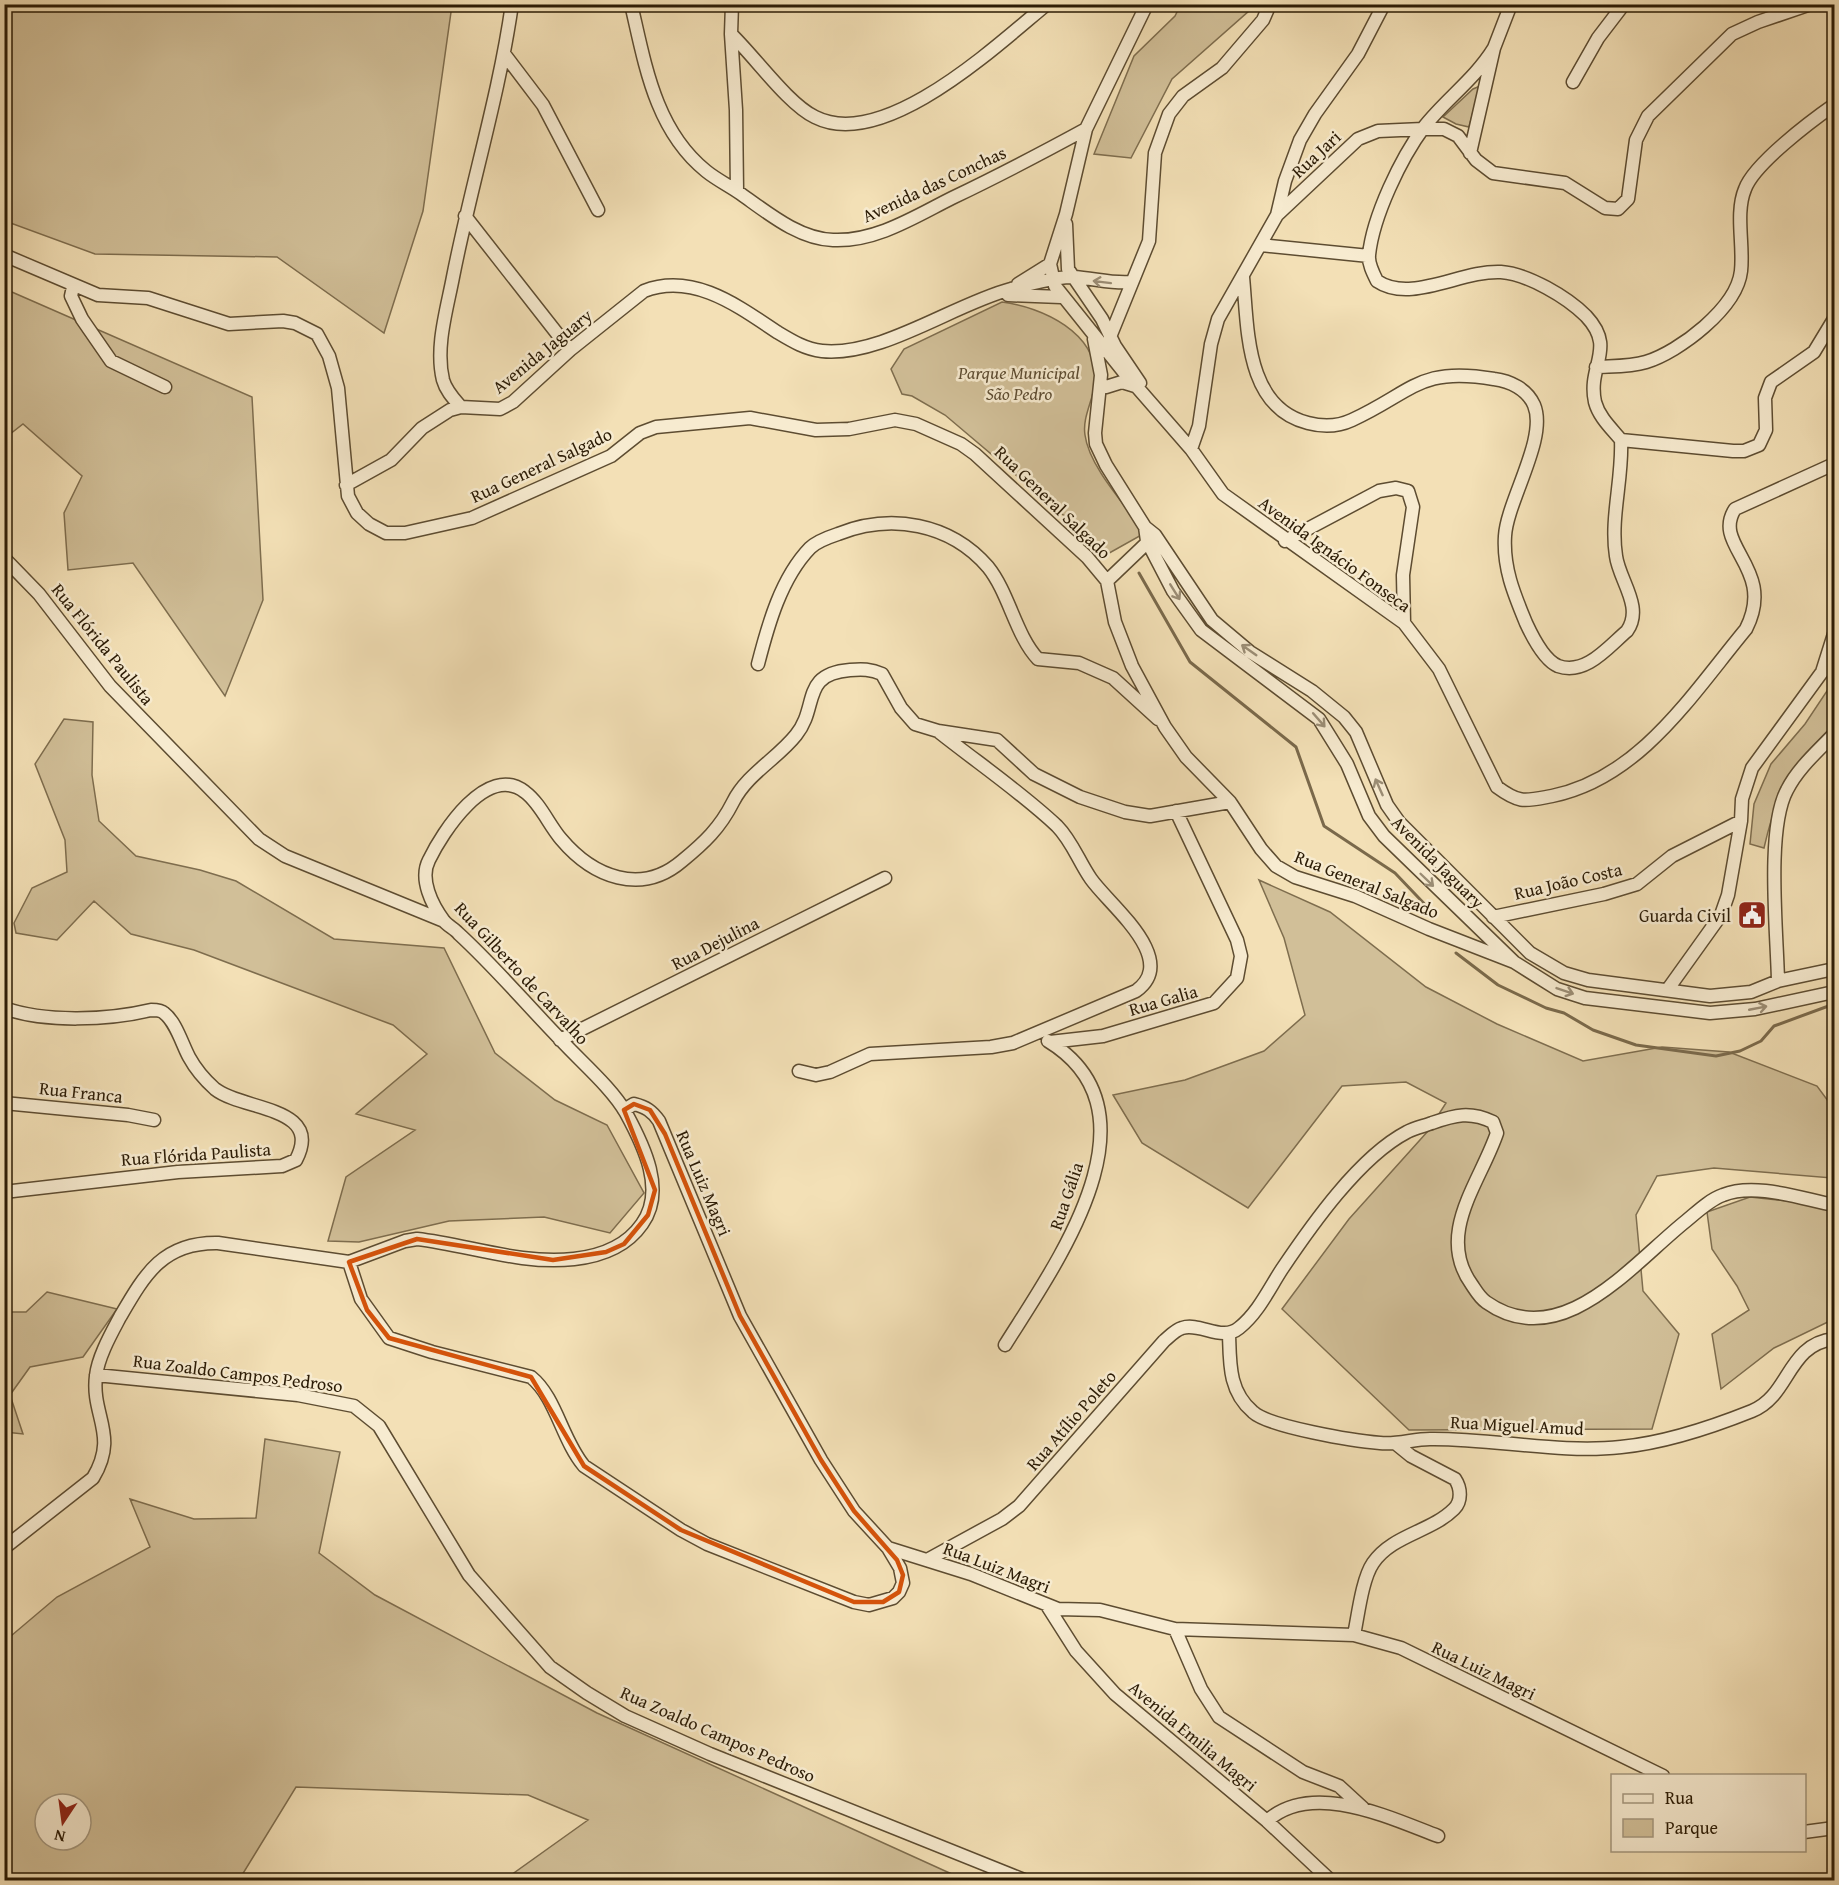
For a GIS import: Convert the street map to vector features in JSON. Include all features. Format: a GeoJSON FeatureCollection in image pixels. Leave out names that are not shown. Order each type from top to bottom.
{"type":"FeatureCollection","features":[{"type":"Feature","properties":{"kind":"street"},"geometry":{"type":"LineString","coordinates":[[346,485],[392,460],[433,419],[461,407],[444,381],[441,357],[444,326],[465,216],[505,55],[512,4]]}},
{"type":"Feature","properties":{"kind":"street","name":"Avenida das Conchas"},"geometry":{"type":"LineString","coordinates":[[631,4],[652,93],[681,143],[700,164],[774,218],[815,237],[834,240],[858,238],[897,225],[1086,129]]}},
{"type":"Feature","properties":{"kind":"street"},"geometry":{"type":"LineString","coordinates":[[731,34],[807,113],[827,122],[867,122],[909,106],[948,83],[1047,4]]}},
{"type":"Feature","properties":{"kind":"street"},"geometry":{"type":"LineString","coordinates":[[1009,289],[1050,264],[1066,214],[1086,129],[1147,4]]}},
{"type":"Feature","properties":{"kind":"street"},"geometry":{"type":"LineString","coordinates":[[1097,408],[1106,387],[1113,347],[1132,282],[1143,261],[1149,241],[1155,153],[1169,114],[1184,96],[1222,68],[1263,20],[1270,4]]}},
{"type":"Feature","properties":{"kind":"street"},"geometry":{"type":"LineString","coordinates":[[1191,449],[1199,426],[1218,319],[1277,215],[1288,171],[1300,140],[1315,114],[1358,54],[1384,4]]}},
{"type":"Feature","properties":{"kind":"street"},"geometry":{"type":"LineString","coordinates":[[1470,153],[1494,48],[1511,4]]}},
{"type":"Feature","properties":{"kind":"street"},"geometry":{"type":"LineString","coordinates":[[1573,82],[1598,38],[1624,4]]}},
{"type":"Feature","properties":{"kind":"street","name":"Rua Jari"},"geometry":{"type":"LineString","coordinates":[[1277,215],[1358,139],[1378,132],[1423,129],[1444,129],[1452,133],[1485,169],[1493,173],[1565,183],[1605,208],[1618,209],[1628,199],[1636,140],[1648,116],[1732,34],[1758,22],[1811,4]]}},
{"type":"Feature","properties":{"kind":"street"},"geometry":{"type":"LineString","coordinates":[[731,6],[737,191]]}},
{"type":"Feature","properties":{"kind":"street"},"geometry":{"type":"LineString","coordinates":[[1243,277],[1248,329],[1256,373],[1266,394],[1280,410],[1293,419],[1319,426],[1337,426],[1352,420],[1408,387],[1444,375],[1471,375],[1502,380],[1520,388],[1527,394],[1534,405],[1537,418],[1533,445],[1505,534],[1505,563],[1509,579],[1531,633],[1549,659],[1558,666],[1579,667],[1591,662],[1631,625],[1633,608],[1616,557],[1622,460],[1621,440],[1600,415],[1595,402],[1596,367],[1602,343],[1594,326],[1556,292],[1501,272],[1455,278],[1413,290],[1392,290],[1377,281],[1369,256],[1386,198],[1423,129],[1439,109],[1469,82],[1494,48]]}},
{"type":"Feature","properties":{"kind":"street"},"geometry":{"type":"LineString","coordinates":[[505,55],[543,105],[598,210]]}},
{"type":"Feature","properties":{"kind":"street"},"geometry":{"type":"LineString","coordinates":[[1596,367],[1643,363],[1671,353],[1727,304],[1741,273],[1741,204],[1751,177],[1785,144],[1834,105]]}},
{"type":"Feature","properties":{"kind":"street"},"geometry":{"type":"LineString","coordinates":[[1066,214],[1065,260],[1072,276]]}},
{"type":"Feature","properties":{"kind":"street"},"geometry":{"type":"LineString","coordinates":[[465,216],[570,350]]}},
{"type":"Feature","properties":{"kind":"street"},"geometry":{"type":"LineString","coordinates":[[1261,244],[1369,256]]}},
{"type":"Feature","properties":{"kind":"street","name":"Rua General Salgado"},"geometry":{"type":"LineString","coordinates":[[4,255],[73,287],[98,295],[148,298],[229,324],[283,321],[295,323],[317,334],[329,356],[338,388],[346,485],[352,505],[369,524],[386,533],[405,533],[472,518],[611,456],[640,433],[656,427],[750,418],[816,430],[849,429],[895,420],[916,424],[961,444],[975,454],[1087,557],[1107,581],[1115,622],[1132,666],[1165,727],[1186,757],[1230,802],[1261,849],[1276,866],[1295,876],[1355,896],[1429,929],[1515,962]]}},
{"type":"Feature","properties":{"kind":"street","name":"Avenida Ignácio Fonseca"},"geometry":{"type":"LineString","coordinates":[[1050,264],[1053,281],[1061,297],[1088,328],[1113,347],[1132,368],[1156,410]]}},
{"type":"Feature","properties":{"kind":"street"},"geometry":{"type":"LineString","coordinates":[[1009,289],[1072,276],[1104,282],[1132,282]]}},
{"type":"Feature","properties":{"kind":"street","name":"Avenida Ignácio Fonseca"},"geometry":{"type":"LineString","coordinates":[[1072,276],[1102,319],[1113,347],[1135,386],[1191,449],[1223,494],[1285,541],[1380,604],[1404,623],[1439,669],[1497,787],[1514,799],[1525,801],[1589,786],[1638,752],[1660,733],[1746,629],[1752,617],[1756,592],[1751,571],[1729,532],[1729,523],[1735,509],[1834,464]]}},
{"type":"Feature","properties":{"kind":"street","name":"Avenida Jaguary"},"geometry":{"type":"LineString","coordinates":[[461,407],[500,409],[513,402],[570,350],[644,291],[669,284],[705,291],[734,305],[793,342],[822,351],[839,351],[883,341],[1009,289]]}},
{"type":"Feature","properties":{"kind":"street"},"geometry":{"type":"LineString","coordinates":[[73,287],[71,296],[82,319],[111,361],[165,387]]}},
{"type":"Feature","properties":{"kind":"street"},"geometry":{"type":"LineString","coordinates":[[989,297],[1009,294],[1061,297]]}},
{"type":"Feature","properties":{"kind":"street"},"geometry":{"type":"LineString","coordinates":[[1088,328],[1102,319]]}},
{"type":"Feature","properties":{"kind":"street"},"geometry":{"type":"LineString","coordinates":[[1621,440],[1733,452],[1744,451],[1759,445],[1766,430],[1765,398],[1771,382],[1814,352],[1834,319]]}},
{"type":"Feature","properties":{"kind":"street","name":"Avenida Jaguary"},"geometry":{"type":"LineString","coordinates":[[1088,328],[1101,367],[1096,444],[1106,465],[1122,487],[1149,535],[1173,591],[1201,630],[1242,663],[1320,719],[1347,764],[1369,816],[1384,836],[1515,962],[1557,989],[1585,998],[1710,1013],[1735,1012],[1834,992]]}},
{"type":"Feature","properties":{"kind":"street"},"geometry":{"type":"LineString","coordinates":[[1106,387],[1122,381],[1135,386]]}},
{"type":"Feature","properties":{"kind":"street"},"geometry":{"type":"LineString","coordinates":[[1285,541],[1379,491],[1396,488],[1408,491],[1413,507],[1403,575],[1404,623]]}},
{"type":"Feature","properties":{"kind":"street"},"geometry":{"type":"LineString","coordinates":[[758,664],[780,597],[799,562],[812,547],[849,529],[904,522],[946,533],[988,567],[1038,659],[1079,663],[1113,678],[1165,727]]}},
{"type":"Feature","properties":{"kind":"street"},"geometry":{"type":"LineString","coordinates":[[1107,581],[1149,535]]}},
{"type":"Feature","properties":{"kind":"street","name":"Avenida Jaguary"},"geometry":{"type":"LineString","coordinates":[[1149,535],[1212,620],[1250,651],[1332,705],[1356,732],[1387,805],[1399,822],[1530,953],[1564,973],[1588,980],[1710,996],[1751,992],[1778,981],[1834,969]]}},
{"type":"Feature","properties":{"kind":"street","name":"Rua Flórida Paulista"},"geometry":{"type":"LineString","coordinates":[[4,558],[39,594],[110,686],[259,839],[285,856],[444,921]]}},
{"type":"Feature","properties":{"kind":"street"},"geometry":{"type":"LineString","coordinates":[[1668,989],[1720,915],[1728,895],[1741,821],[1742,799],[1752,768],[1822,672],[1834,634]]}},
{"type":"Feature","properties":{"kind":"street","name":"Rua Gilberto de Carvalho"},"geometry":{"type":"LineString","coordinates":[[4,1548],[93,1478],[99,1469],[105,1442],[96,1375],[112,1332],[149,1269],[180,1248],[200,1243],[218,1243],[349,1262],[405,1241],[417,1239],[511,1256],[553,1260],[606,1252],[624,1244],[648,1215],[655,1190],[637,1137],[624,1110],[560,1040],[444,921],[426,887],[425,869],[468,801],[493,789],[507,786],[526,792],[564,842],[612,876],[640,881],[670,871],[713,834],[744,785],[799,732],[815,684],[829,675],[856,669],[882,674],[915,724],[938,731],[997,740],[1034,774],[1091,801],[1139,816],[1230,802]]}},
{"type":"Feature","properties":{"kind":"street"},"geometry":{"type":"LineString","coordinates":[[1300,703],[1312,691]]}},
{"type":"Feature","properties":{"kind":"street"},"geometry":{"type":"LineString","coordinates":[[799,1071],[816,1075],[830,1072],[870,1054],[991,1047],[1013,1043],[1136,991],[1141,987],[1150,970],[1149,954],[1136,931],[1091,879],[1062,832],[938,731]]}},
{"type":"Feature","properties":{"kind":"street"},"geometry":{"type":"LineString","coordinates":[[1778,981],[1777,815],[1787,789],[1834,734]]}},
{"type":"Feature","properties":{"kind":"street","name":"Rua Galia"},"geometry":{"type":"LineString","coordinates":[[1050,1042],[1103,1036],[1196,1011],[1214,1004],[1237,978],[1241,956],[1237,940],[1176,811]]}},
{"type":"Feature","properties":{"kind":"street","name":"Rua João Costa"},"geometry":{"type":"LineString","coordinates":[[1493,917],[1604,894],[1637,884],[1672,856],[1741,821]]}},
{"type":"Feature","properties":{"kind":"street","name":"Rua Dejulina"},"geometry":{"type":"LineString","coordinates":[[560,1040],[885,878]]}},
{"type":"Feature","properties":{"kind":"street"},"geometry":{"type":"LineString","coordinates":[[1616,1002],[1630,986]]}},
{"type":"Feature","properties":{"kind":"street","name":"Rua Flórida Paulista"},"geometry":{"type":"LineString","coordinates":[[4,1008],[56,1017],[87,1018],[151,1010],[161,1012],[170,1019],[196,1068],[216,1089],[285,1117],[300,1130],[304,1138],[296,1160],[282,1166],[178,1172],[4,1192]]}},
{"type":"Feature","properties":{"kind":"street","name":"Rua Gália"},"geometry":{"type":"LineString","coordinates":[[1005,1345],[1068,1244],[1086,1200],[1098,1157],[1099,1121],[1090,1082],[1078,1064],[1050,1042],[1034,1033]]}},
{"type":"Feature","properties":{"kind":"street","name":"Rua Franca"},"geometry":{"type":"LineString","coordinates":[[4,1103],[128,1115],[154,1120]]}},
{"type":"Feature","properties":{"kind":"street","name":"Rua Luiz Magri"},"geometry":{"type":"LineString","coordinates":[[624,1110],[634,1104],[642,1106],[650,1110],[659,1121],[740,1316],[821,1460],[854,1511],[888,1548],[971,1574],[1048,1607],[1100,1610],[1175,1629],[1354,1635],[1401,1648],[1660,1774]]}},
{"type":"Feature","properties":{"kind":"street"},"geometry":{"type":"LineString","coordinates":[[1229,1333],[1242,1325],[1255,1311],[1312,1224],[1340,1190],[1379,1152],[1406,1132],[1456,1115],[1480,1116],[1493,1122],[1497,1133],[1462,1215],[1456,1249],[1463,1272],[1483,1300],[1512,1316],[1549,1318],[1580,1308],[1595,1299],[1672,1233],[1720,1196],[1757,1192],[1834,1205]]}},
{"type":"Feature","properties":{"kind":"street"},"geometry":{"type":"LineString","coordinates":[[349,1262],[361,1299],[388,1338],[432,1352],[531,1377],[543,1389],[573,1453],[584,1466],[699,1539],[806,1585],[869,1605],[893,1598],[903,1583],[900,1568],[888,1548]]}},
{"type":"Feature","properties":{"kind":"street","name":"Rua Atílio Poleto"},"geometry":{"type":"LineString","coordinates":[[927,1560],[1002,1519],[1019,1506],[1164,1341],[1178,1330],[1185,1327],[1229,1333]]}},
{"type":"Feature","properties":{"kind":"street","name":"Rua Miguel Amud"},"geometry":{"type":"LineString","coordinates":[[1229,1333],[1231,1375],[1242,1402],[1254,1414],[1276,1425],[1369,1442],[1395,1443],[1429,1439],[1620,1447],[1652,1441],[1755,1410],[1774,1393],[1805,1350],[1818,1342],[1834,1339]]}},
{"type":"Feature","properties":{"kind":"street","name":"Rua Zoaldo Campos Pedroso"},"geometry":{"type":"LineString","coordinates":[[96,1375],[298,1395],[354,1406],[380,1426],[469,1575],[550,1667],[625,1716],[710,1754],[1024,1881]]}},
{"type":"Feature","properties":{"kind":"street"},"geometry":{"type":"LineString","coordinates":[[1354,1635],[1371,1566],[1393,1544],[1455,1509],[1460,1496],[1459,1485],[1449,1475],[1411,1456],[1395,1443]]}},
{"type":"Feature","properties":{"kind":"street","name":"Avenida Emilia Magri"},"geometry":{"type":"LineString","coordinates":[[1048,1607],[1076,1651],[1115,1694],[1267,1821],[1330,1881]]}},
{"type":"Feature","properties":{"kind":"street"},"geometry":{"type":"LineString","coordinates":[[1175,1629],[1201,1689],[1219,1717],[1303,1772],[1339,1786],[1363,1808]]}},
{"type":"Feature","properties":{"kind":"street"},"geometry":{"type":"LineString","coordinates":[[1267,1821],[1280,1809],[1303,1804],[1337,1804],[1363,1808],[1438,1836]]}},
{"type":"Feature","properties":{"kind":"street"},"geometry":{"type":"LineString","coordinates":[[1806,1832],[1834,1828]]}},
{"type":"Feature","properties":{"kind":"highlighted area"},"geometry":{"type":"Polygon","coordinates":[[[634,1104],[650,1110],[665,1134],[740,1316],[821,1460],[854,1511],[897,1560],[903,1575],[899,1592],[883,1602],[854,1602],[681,1530],[584,1466],[531,1377],[389,1338],[367,1310],[349,1262],[417,1239],[553,1260],[606,1252],[624,1244],[648,1215],[655,1190],[624,1110],[634,1104]]]}},
{"type":"Feature","properties":{"kind":"green space"},"geometry":{"type":"Polygon","coordinates":[[[1181,4],[1251,5],[1250,10],[1172,79],[1131,158],[1094,154],[1134,56],[1175,16],[1181,4]]]}},
{"type":"Feature","properties":{"kind":"green space"},"geometry":{"type":"Polygon","coordinates":[[[4,5],[452,5],[423,211],[384,333],[277,257],[95,254],[5,221],[4,5]]]}},
{"type":"Feature","properties":{"kind":"green space"},"geometry":{"type":"Polygon","coordinates":[[[1480,86],[1469,127],[1456,124],[1443,117],[1473,89],[1480,86]]]}},
{"type":"Feature","properties":{"kind":"green space"},"geometry":{"type":"Polygon","coordinates":[[[5,289],[252,397],[263,600],[225,696],[133,563],[68,570],[64,513],[82,476],[23,424],[5,438],[5,289]]]}},
{"type":"Feature","properties":{"kind":"green space","name":"Parque Municipal São Pedro"},"geometry":{"type":"Polygon","coordinates":[[[1002,302],[1034,310],[1065,325],[1088,349],[1094,364],[1095,381],[1085,428],[1088,447],[1101,473],[1145,533],[1104,556],[1088,536],[945,415],[912,396],[902,394],[891,369],[904,349],[1002,302]]]}},
{"type":"Feature","properties":{"kind":"green space"},"geometry":{"type":"Polygon","coordinates":[[[1834,673],[1834,725],[1796,766],[1788,780],[1774,810],[1764,848],[1750,844],[1754,804],[1771,764],[1805,724],[1829,688],[1834,673]]]}},
{"type":"Feature","properties":{"kind":"green space"},"geometry":{"type":"Polygon","coordinates":[[[64,719],[93,722],[92,775],[99,821],[136,856],[200,870],[236,881],[334,939],[444,948],[495,1053],[555,1100],[607,1125],[644,1193],[610,1233],[544,1217],[449,1221],[359,1242],[328,1241],[346,1177],[415,1130],[356,1114],[427,1054],[393,1025],[194,950],[131,934],[94,901],[57,940],[16,933],[14,923],[32,888],[67,872],[65,840],[35,764],[64,719]]]}},
{"type":"Feature","properties":{"kind":"green space"},"geometry":{"type":"Polygon","coordinates":[[[1259,880],[1330,912],[1426,987],[1497,1024],[1583,1061],[1662,1047],[1729,1052],[1817,1086],[1834,1109],[1832,1178],[1714,1168],[1657,1176],[1636,1215],[1643,1291],[1679,1334],[1652,1429],[1409,1430],[1282,1309],[1349,1219],[1428,1131],[1446,1103],[1406,1082],[1342,1086],[1248,1208],[1142,1143],[1113,1095],[1185,1080],[1264,1051],[1305,1015],[1284,938],[1259,880]]]}},
{"type":"Feature","properties":{"kind":"green space"},"geometry":{"type":"Polygon","coordinates":[[[1750,1197],[1825,1205],[1834,1200],[1834,1319],[1774,1348],[1721,1389],[1712,1334],[1749,1310],[1737,1286],[1712,1249],[1707,1212],[1750,1197]]]}},
{"type":"Feature","properties":{"kind":"green space"},"geometry":{"type":"Polygon","coordinates":[[[47,1292],[117,1309],[83,1357],[30,1367],[10,1395],[23,1434],[5,1432],[5,1312],[26,1312],[47,1292]]]}},
{"type":"Feature","properties":{"kind":"green space"},"geometry":{"type":"Polygon","coordinates":[[[265,1439],[340,1452],[319,1553],[375,1595],[597,1713],[965,1880],[504,1880],[588,1820],[528,1795],[296,1787],[239,1880],[5,1880],[5,1641],[57,1597],[150,1547],[130,1499],[194,1519],[256,1518],[265,1439]]]}},
{"type":"Feature","properties":{"kind":"waterway"},"geometry":{"type":"LineString","coordinates":[[1139,573],[1190,662],[1296,747],[1324,826],[1395,873],[1435,915]]}},
{"type":"Feature","properties":{"kind":"waterway"},"geometry":{"type":"LineString","coordinates":[[1456,953],[1498,985],[1546,1008],[1564,1013],[1593,1030],[1636,1045],[1716,1056],[1740,1051],[1761,1041],[1774,1026],[1834,1004]]}},
{"type":"Feature","properties":{"kind":"place","name":"Guarda Civil"},"geometry":{"type":"Point","coordinates":[1752,915]}}]}
